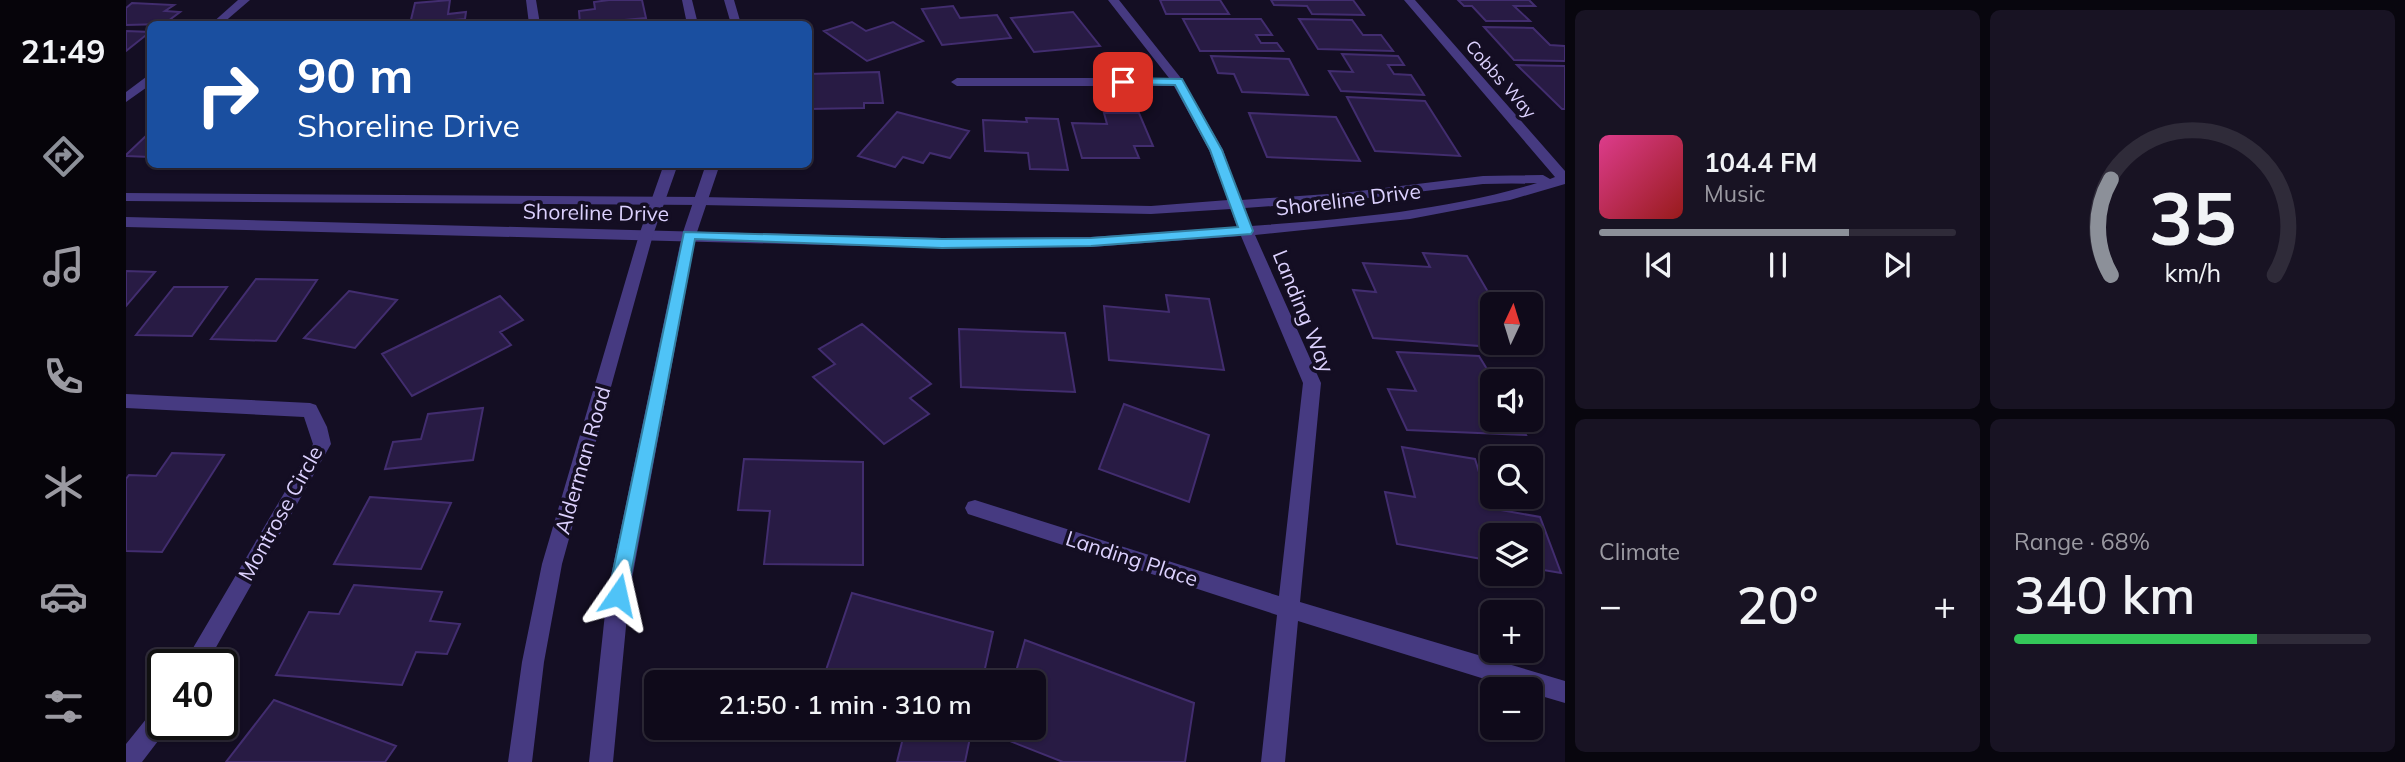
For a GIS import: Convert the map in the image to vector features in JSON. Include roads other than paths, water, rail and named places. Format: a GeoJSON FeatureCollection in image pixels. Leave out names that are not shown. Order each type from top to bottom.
{"type":"FeatureCollection","features":[{"type":"Feature","properties":{"kind":"street"},"geometry":{"type":"LineString","coordinates":[[220,21],[245,0]]}},
{"type":"Feature","properties":{"kind":"street"},"geometry":{"type":"LineString","coordinates":[[531,0],[534,21]]}},
{"type":"Feature","properties":{"kind":"street"},"geometry":{"type":"LineString","coordinates":[[687,0],[692,21]]}},
{"type":"Feature","properties":{"kind":"street"},"geometry":{"type":"LineString","coordinates":[[729,0],[735,21]]}},
{"type":"Feature","properties":{"kind":"street","name":"Landing Way"},"geometry":{"type":"LineString","coordinates":[[1113,0],[1178,82],[1216,150],[1246,231],[1312,383],[1273,762]]}},
{"type":"Feature","properties":{"kind":"street","name":"Cobbs Way"},"geometry":{"type":"LineString","coordinates":[[1409,0],[1565,179]]}},
{"type":"Feature","properties":{"kind":"street"},"geometry":{"type":"LineString","coordinates":[[957,82],[1178,82]]}},
{"type":"Feature","properties":{"kind":"street"},"geometry":{"type":"LineString","coordinates":[[126,87],[147,85]]}},
{"type":"Feature","properties":{"kind":"street"},"geometry":{"type":"LineString","coordinates":[[126,98],[147,86]]}},
{"type":"Feature","properties":{"kind":"street","name":"Alderman Road"},"geometry":{"type":"LineString","coordinates":[[520,762],[533,662],[552,564],[646,236],[670,168]]}},
{"type":"Feature","properties":{"kind":"street"},"geometry":{"type":"LineString","coordinates":[[601,762],[618,595],[689,235],[712,168]]}},
{"type":"Feature","properties":{"kind":"street","name":"Shoreline Drive"},"geometry":{"type":"LineString","coordinates":[[126,197],[701,201],[1151,210],[1343,197],[1483,180],[1565,179]]}},
{"type":"Feature","properties":{"kind":"street","name":"Shoreline Drive"},"geometry":{"type":"LineString","coordinates":[[126,222],[955,243],[1091,242],[1246,231],[1410,215],[1510,196],[1565,179]]}},
{"type":"Feature","properties":{"kind":"street","name":"Montrose Circle"},"geometry":{"type":"LineString","coordinates":[[126,401],[310,410],[318,427],[322,444],[203,649]]}},
{"type":"Feature","properties":{"kind":"street","name":"Landing Place"},"geometry":{"type":"LineString","coordinates":[[975,508],[1290,609],[1565,692]]}},
{"type":"Feature","properties":{"kind":"street"},"geometry":{"type":"LineString","coordinates":[[127,762],[147,736]]}}]}
